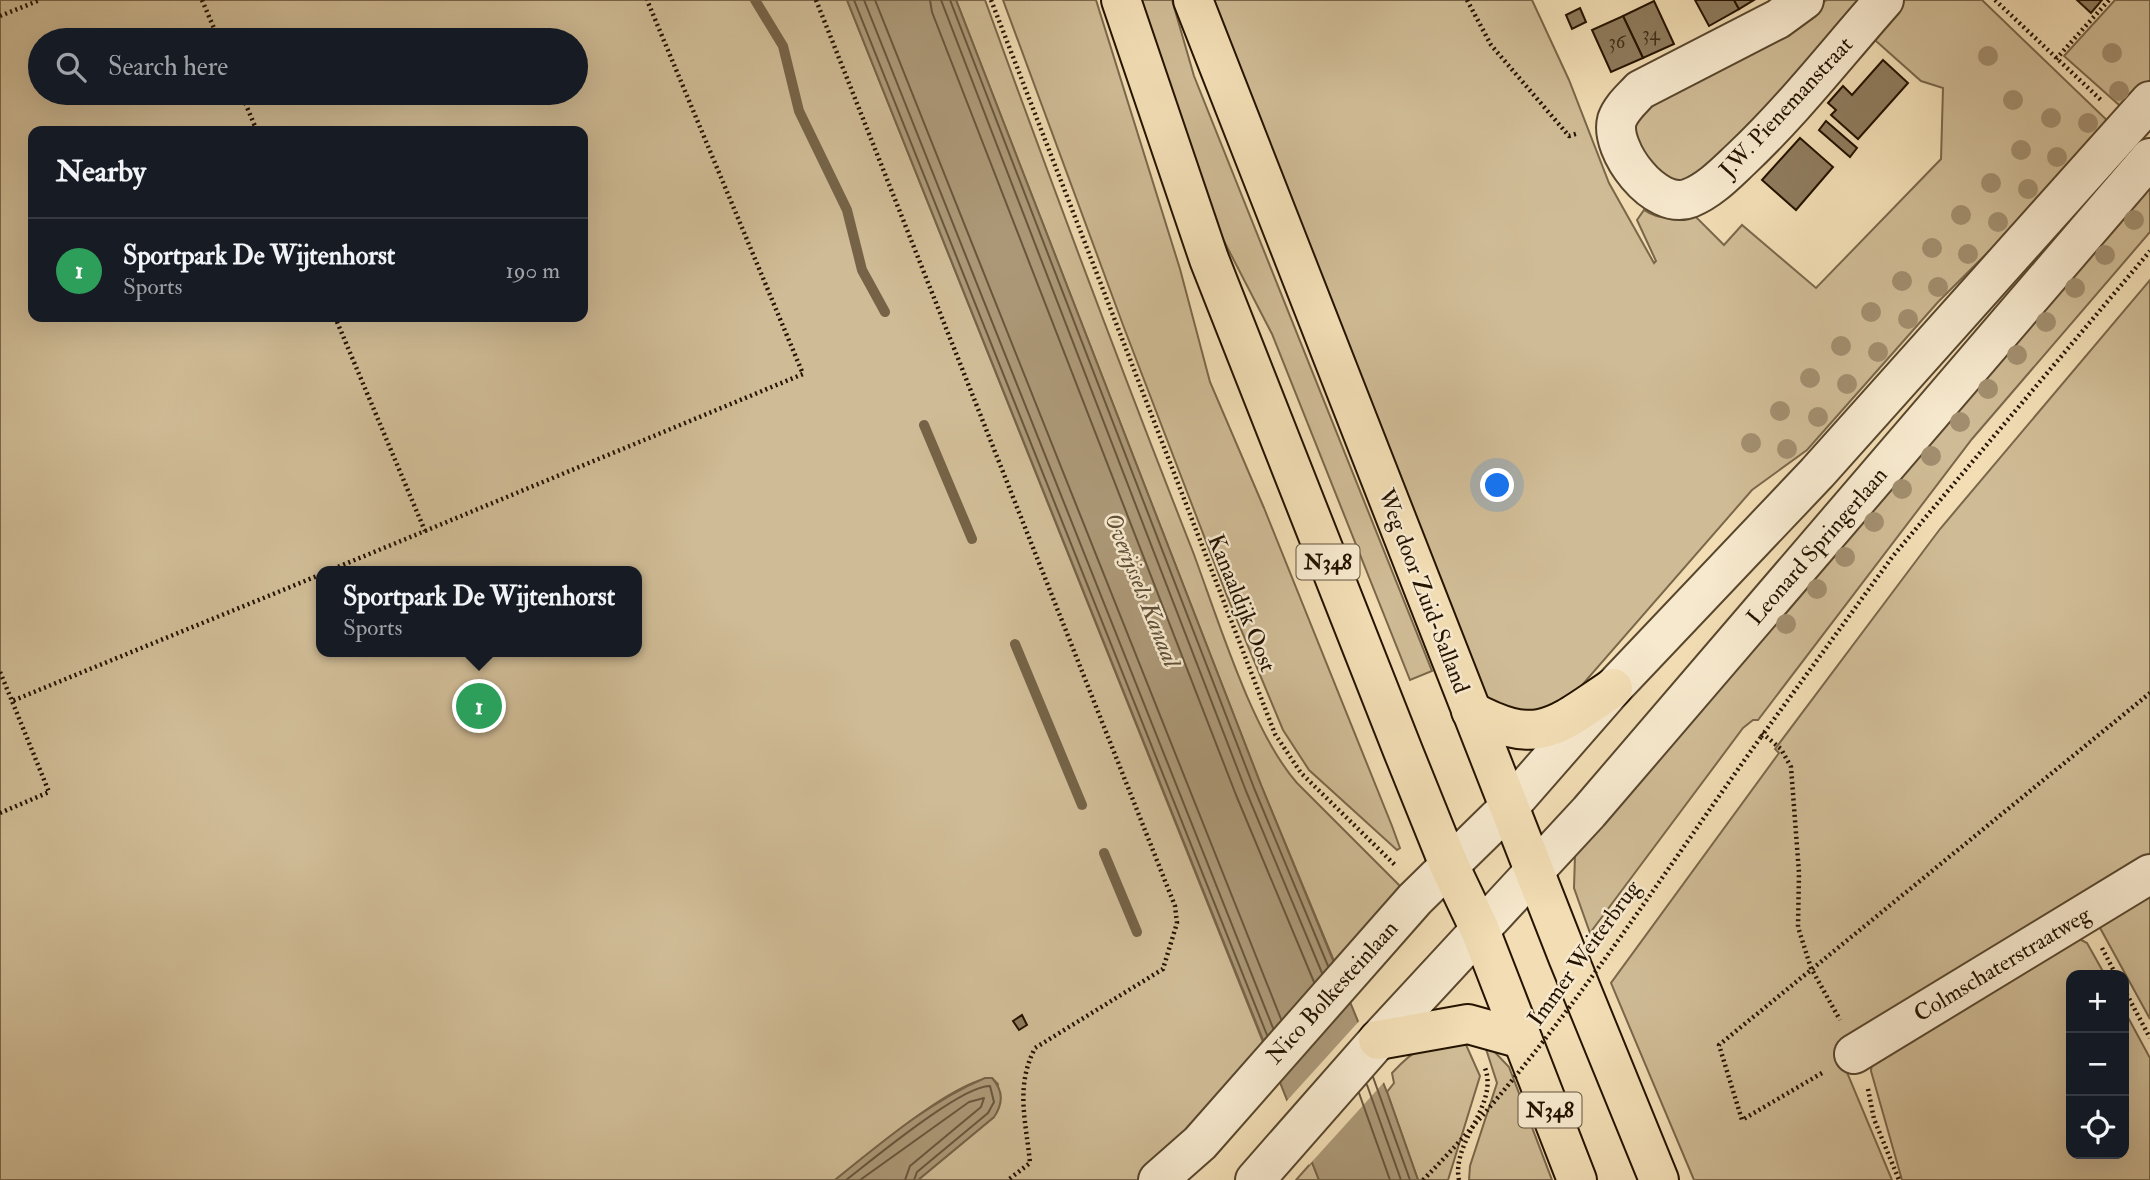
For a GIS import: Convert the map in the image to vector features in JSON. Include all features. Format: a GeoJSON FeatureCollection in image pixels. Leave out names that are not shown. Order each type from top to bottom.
{"type":"FeatureCollection","features":[{"type":"Feature","properties":{"kind":"main road","name":"N348"},"geometry":{"type":"LineString","coordinates":[[1121,0],[1209,259],[1449,865],[1480,930],[1577,1180]]}},
{"type":"Feature","properties":{"kind":"main road","name":"Weg door Zuid-Salland"},"geometry":{"type":"LineString","coordinates":[[1193,0],[1534,872],[1659,1180]]}},
{"type":"Feature","properties":{"kind":"main road"},"geometry":{"type":"LineString","coordinates":[[1471,710],[1496,724],[1521,732],[1537,731],[1559,724],[1614,688]]}},
{"type":"Feature","properties":{"kind":"main road"},"geometry":{"type":"LineString","coordinates":[[1378,1040],[1468,1024],[1522,1039]]}},
{"type":"Feature","properties":{"kind":"street"},"geometry":{"type":"LineString","coordinates":[[1616,121],[1640,90],[1778,19],[1804,0]]}},
{"type":"Feature","properties":{"kind":"street","name":"J.W. Pienemanstraat"},"geometry":{"type":"LineString","coordinates":[[1616,121],[1618,135],[1640,180],[1656,194],[1671,200],[1688,199],[1707,189],[1762,139],[1884,0]]}},
{"type":"Feature","properties":{"kind":"street","name":"Leonard Springerlaan"},"geometry":{"type":"LineString","coordinates":[[1509,807],[1614,688],[2143,123]]}},
{"type":"Feature","properties":{"kind":"street","name":"Leonard Springerlaan"},"geometry":{"type":"LineString","coordinates":[[1480,930],[1589,812],[2150,158]]}},
{"type":"Feature","properties":{"kind":"street","name":"Nico Bolkesteinlaan"},"geometry":{"type":"LineString","coordinates":[[1158,1180],[1200,1143],[1415,899],[1509,807]]}},
{"type":"Feature","properties":{"kind":"street","name":"Colmschaterstraatweg"},"geometry":{"type":"LineString","coordinates":[[1855,1053],[2150,874]]}},
{"type":"Feature","properties":{"kind":"street"},"geometry":{"type":"LineString","coordinates":[[1255,1180],[1378,1040],[1480,930]]}},
{"type":"Feature","properties":{"kind":"path"},"geometry":{"type":"LineString","coordinates":[[0,16],[29,2],[40,0]]}},
{"type":"Feature","properties":{"kind":"path"},"geometry":{"type":"LineString","coordinates":[[202,0],[214,28]]}},
{"type":"Feature","properties":{"kind":"path"},"geometry":{"type":"LineString","coordinates":[[340,566],[803,374],[647,0]]}},
{"type":"Feature","properties":{"kind":"path"},"geometry":{"type":"LineString","coordinates":[[816,0],[1175,906],[1177,923],[1163,969],[1035,1048],[1024,1069],[1021,1090],[1030,1163],[1008,1180]]}},
{"type":"Feature","properties":{"kind":"path","name":"Kanaaldijk Oost"},"geometry":{"type":"LineString","coordinates":[[991,0],[1275,734],[1301,773],[1395,865],[1415,899]]}},
{"type":"Feature","properties":{"kind":"path"},"geometry":{"type":"LineString","coordinates":[[1467,0],[1491,45],[1569,136],[1616,121]]}},
{"type":"Feature","properties":{"kind":"path"},"geometry":{"type":"LineString","coordinates":[[1995,0],[2056,59],[2143,123]]}},
{"type":"Feature","properties":{"kind":"path"},"geometry":{"type":"LineString","coordinates":[[2056,59],[2109,0]]}},
{"type":"Feature","properties":{"kind":"path"},"geometry":{"type":"LineString","coordinates":[[246,105],[255,126]]}},
{"type":"Feature","properties":{"kind":"path"},"geometry":{"type":"LineString","coordinates":[[1899,1180],[1874,1119],[1873,1101],[1855,1053],[1811,968],[1798,927],[1799,873],[1791,767],[1781,749],[1762,735],[1893,556],[2150,251]]}},
{"type":"Feature","properties":{"kind":"path"},"geometry":{"type":"LineString","coordinates":[[337,322],[425,531]]}},
{"type":"Feature","properties":{"kind":"path"},"geometry":{"type":"LineString","coordinates":[[12,701],[316,576]]}},
{"type":"Feature","properties":{"kind":"path"},"geometry":{"type":"LineString","coordinates":[[0,672],[49,792],[0,813]]}},
{"type":"Feature","properties":{"kind":"path"},"geometry":{"type":"LineString","coordinates":[[1799,1087],[1742,1120],[1719,1045],[2150,693]]}},
{"type":"Feature","properties":{"kind":"path","name":"Immer Weiterbrug"},"geometry":{"type":"LineString","coordinates":[[1423,1180],[1504,1091],[1561,1016],[1762,735]]}},
{"type":"Feature","properties":{"kind":"path"},"geometry":{"type":"LineString","coordinates":[[2129,998],[2150,1038]]}},
{"type":"Feature","properties":{"kind":"path"},"geometry":{"type":"LineString","coordinates":[[1459,1180],[1457,1172],[1486,1092],[1487,1075],[1468,1024]]}},
{"type":"Feature","properties":{"kind":"shaded area"},"geometry":{"type":"Polygon","coordinates":[[[0,0],[847,0],[1263,1042],[1252,1055],[1254,1062],[1159,1162],[1138,1180],[918,1180],[994,1117],[998,1084],[992,1078],[956,1091],[935,1104],[835,1180],[0,1180],[0,0]]]}},
{"type":"Feature","properties":{"kind":"shaded area"},"geometry":{"type":"Polygon","coordinates":[[[956,0],[985,0],[1225,641],[1265,735],[1297,783],[1400,886],[1394,898],[1334,961],[1261,785],[956,0]]]}},
{"type":"Feature","properties":{"kind":"shaded area"},"geometry":{"type":"Polygon","coordinates":[[[1003,0],[1096,0],[1180,269],[1210,382],[1264,508],[1392,826],[1400,848],[1397,850],[1309,770],[1283,730],[1227,596],[1123,325],[1003,0]]]}},
{"type":"Feature","properties":{"kind":"shaded area"},"geometry":{"type":"Polygon","coordinates":[[[1138,0],[1172,0],[1194,76],[1432,671],[1410,680],[1272,334],[1194,183],[1138,0]]]}},
{"type":"Feature","properties":{"kind":"shaded area"},"geometry":{"type":"Polygon","coordinates":[[[1205,0],[1532,0],[1569,80],[1609,183],[1654,263],[1656,261],[1637,220],[1644,210],[1667,218],[1692,213],[1724,245],[1742,225],[1816,288],[1941,159],[1943,88],[1921,81],[1867,33],[1896,0],[1982,0],[2114,127],[1938,302],[1807,450],[1752,490],[1563,707],[1533,719],[1479,696],[1205,0]]]}},
{"type":"Feature","properties":{"kind":"shaded area"},"geometry":{"type":"Polygon","coordinates":[[[1827,0],[1870,0],[1707,176],[1675,182],[1639,158],[1634,124],[1639,108],[1827,0]]]}},
{"type":"Feature","properties":{"kind":"shaded area"},"geometry":{"type":"Polygon","coordinates":[[[2115,0],[2150,0],[2150,86],[2127,112],[2064,56],[2115,0]]]}},
{"type":"Feature","properties":{"kind":"shaded area"},"geometry":{"type":"Polygon","coordinates":[[[2150,181],[2150,232],[1972,439],[1758,720],[1753,720],[1743,728],[1590,933],[1574,888],[1575,855],[2150,181]]]}},
{"type":"Feature","properties":{"kind":"shaded area"},"geometry":{"type":"Polygon","coordinates":[[[2150,280],[2150,864],[1838,1051],[1892,1180],[1694,1180],[1611,983],[1779,753],[1775,749],[1940,529],[2150,280]]]}},
{"type":"Feature","properties":{"kind":"shaded area"},"geometry":{"type":"Polygon","coordinates":[[[2150,896],[2150,1019],[2129,981],[2129,970],[2123,970],[2099,926],[2150,896]]]}},
{"type":"Feature","properties":{"kind":"shaded area"},"geometry":{"type":"Polygon","coordinates":[[[2074,936],[2087,943],[2102,970],[2066,970],[2066,1159],[2129,1159],[2129,1019],[2150,1058],[2150,1180],[1902,1180],[1871,1071],[1873,1054],[2074,936]]]}},
{"type":"Feature","properties":{"kind":"shaded area"},"geometry":{"type":"Polygon","coordinates":[[[1463,1038],[1480,1076],[1448,1180],[1418,1180],[1387,1092],[1394,1083],[1392,1073],[1423,1047],[1463,1038]]]}},
{"type":"Feature","properties":{"kind":"shaded area"},"geometry":{"type":"Polygon","coordinates":[[[1489,1046],[1509,1067],[1552,1180],[1469,1180],[1470,1166],[1497,1083],[1486,1049],[1489,1046]]]}},
{"type":"Feature","properties":{"kind":"shaded area"},"geometry":{"type":"Polygon","coordinates":[[[1312,1162],[1319,1180],[1296,1180],[1312,1162]]]}},
{"type":"Feature","properties":{"kind":"water","name":"Overijssels Kanaal"},"geometry":{"type":"Polygon","coordinates":[[[847,0],[956,0],[1261,785],[1387,1092],[1418,1180],[1319,1180],[847,0]]]}},
{"type":"Feature","properties":{"kind":"water"},"geometry":{"type":"Polygon","coordinates":[[[985,1078],[992,1078],[1000,1093],[999,1107],[994,1117],[918,1180],[835,1180],[925,1111],[985,1078]]]}},
{"type":"Feature","properties":{"kind":"pier"},"geometry":{"type":"Polygon","coordinates":[[[1361,1019],[1386,1080],[1309,1165],[1284,1104],[1361,1019]]]}},
{"type":"Feature","properties":{"kind":"building"},"geometry":{"type":"Polygon","coordinates":[[[1695,0],[1734,0],[1739,9],[1709,26],[1695,0]]]}},
{"type":"Feature","properties":{"kind":"building"},"geometry":{"type":"Polygon","coordinates":[[[1734,0],[1754,0],[1739,9],[1734,0]]]}},
{"type":"Feature","properties":{"kind":"building"},"geometry":{"type":"Polygon","coordinates":[[[2077,0],[2102,0],[2091,13],[2077,0]]]}},
{"type":"Feature","properties":{"kind":"building"},"geometry":{"type":"Polygon","coordinates":[[[1654,1],[1674,44],[1643,58],[1623,16],[1654,1]]]}},
{"type":"Feature","properties":{"kind":"building"},"geometry":{"type":"Polygon","coordinates":[[[1580,8],[1586,22],[1572,29],[1566,15],[1580,8]]]}},
{"type":"Feature","properties":{"kind":"building"},"geometry":{"type":"Polygon","coordinates":[[[1623,16],[1643,58],[1611,72],[1592,30],[1623,16]]]}},
{"type":"Feature","properties":{"kind":"building"},"geometry":{"type":"Polygon","coordinates":[[[1883,60],[1908,83],[1858,139],[1831,115],[1836,110],[1828,103],[1843,86],[1852,95],[1883,60]]]}},
{"type":"Feature","properties":{"kind":"building"},"geometry":{"type":"Polygon","coordinates":[[[1826,121],[1857,148],[1850,157],[1819,130],[1826,121]]]}},
{"type":"Feature","properties":{"kind":"building"},"geometry":{"type":"Polygon","coordinates":[[[1800,138],[1833,167],[1796,210],[1762,180],[1800,138]]]}},
{"type":"Feature","properties":{"kind":"building"},"geometry":{"type":"Polygon","coordinates":[[[1022,1015],[1027,1025],[1019,1030],[1013,1021],[1022,1015]]]}},
{"type":"Feature","properties":{"kind":"waterway"},"geometry":{"type":"LineString","coordinates":[[755,0],[783,46],[799,111],[847,210],[862,270],[885,312]]}},
{"type":"Feature","properties":{"kind":"waterway"},"geometry":{"type":"LineString","coordinates":[[924,425],[972,539]]}},
{"type":"Feature","properties":{"kind":"waterway"},"geometry":{"type":"LineString","coordinates":[[1015,644],[1082,805]]}},
{"type":"Feature","properties":{"kind":"waterway"},"geometry":{"type":"LineString","coordinates":[[1104,853],[1137,932]]}},
{"type":"Feature","properties":{"kind":"place","name":"Sportpark De Wijtenhorst"},"geometry":{"type":"Point","coordinates":[479,706]}}]}
